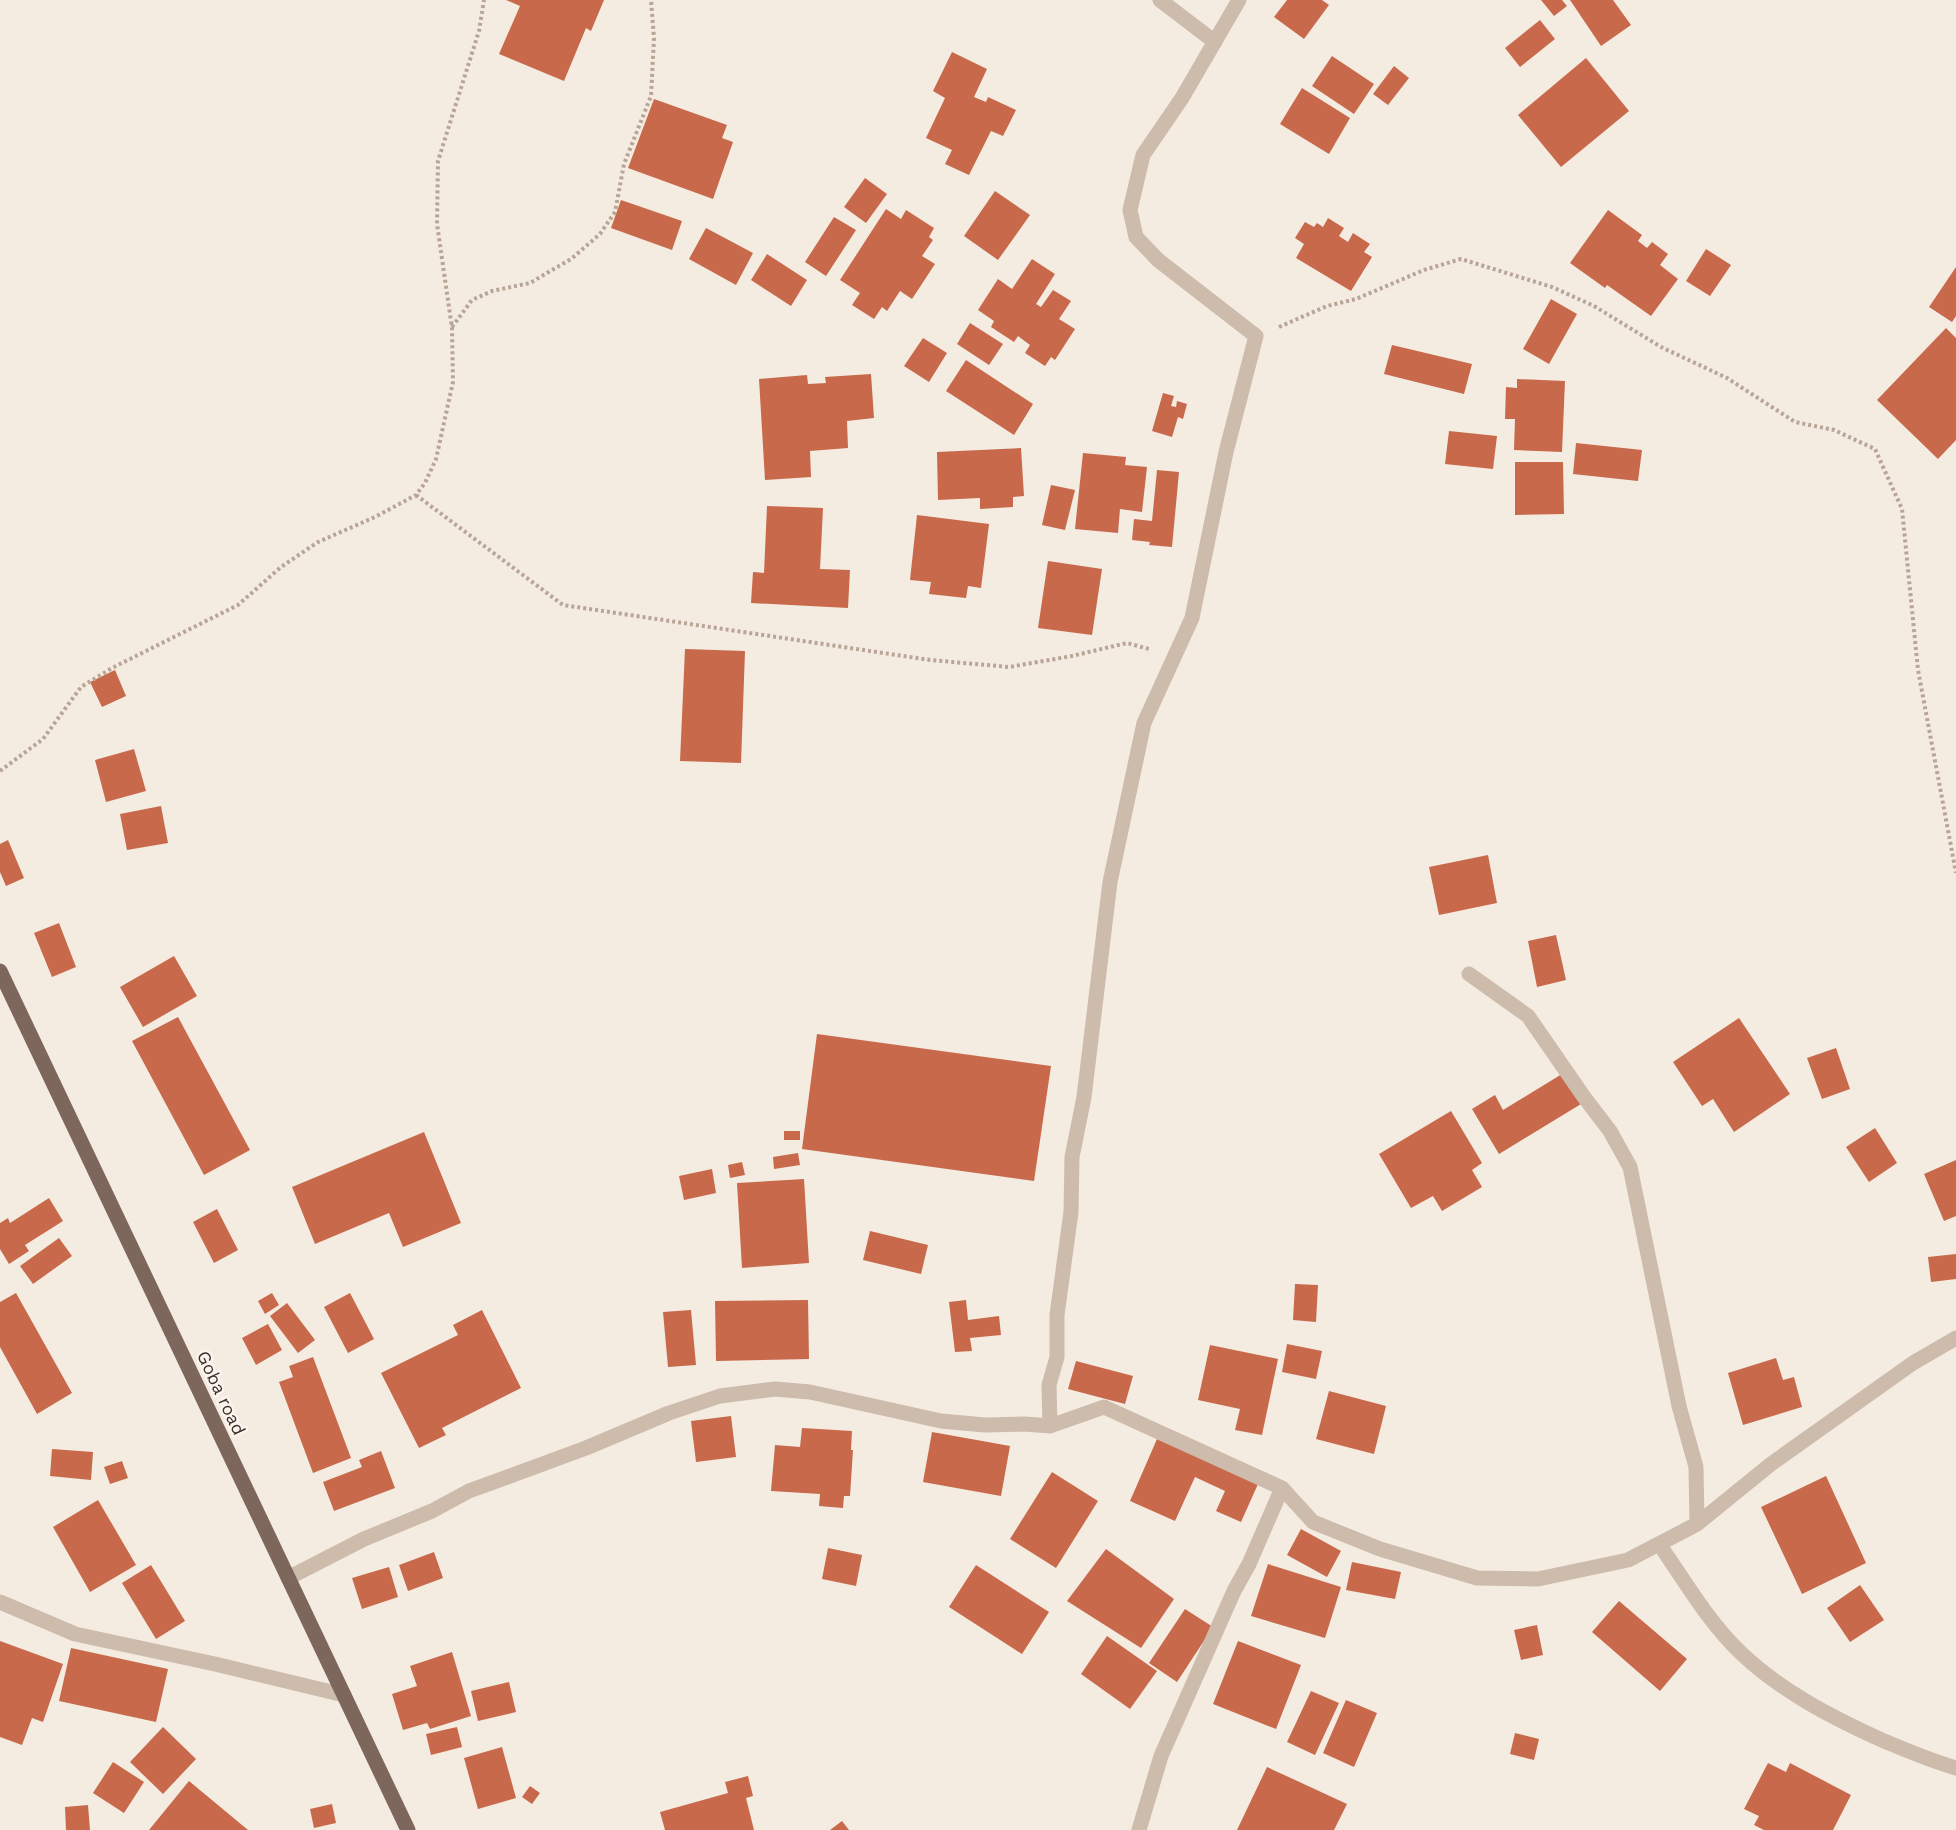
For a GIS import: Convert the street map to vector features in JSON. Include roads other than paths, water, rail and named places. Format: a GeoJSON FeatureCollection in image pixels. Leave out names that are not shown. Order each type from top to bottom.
{"type":"FeatureCollection","features":[{"type":"Feature","properties":{"kind":"main road","name":"Goba road"},"geometry":{"type":"LineString","coordinates":[[0,971],[408,1830]]}},
{"type":"Feature","properties":{"kind":"street"},"geometry":{"type":"LineString","coordinates":[[1160,0],[1215,42]]}},
{"type":"Feature","properties":{"kind":"street"},"geometry":{"type":"LineString","coordinates":[[1050,1426],[1048,1385],[1057,1358],[1057,1315],[1071,1212],[1072,1157],[1084,1097],[1110,882],[1144,723],[1192,618],[1226,452],[1256,336],[1158,260],[1136,237],[1130,210],[1143,155],[1182,98],[1239,0]]}},
{"type":"Feature","properties":{"kind":"street"},"geometry":{"type":"LineString","coordinates":[[1469,974],[1528,1016],[1610,1131],[1630,1167],[1679,1406],[1696,1467],[1697,1524]]}},
{"type":"Feature","properties":{"kind":"street"},"geometry":{"type":"LineString","coordinates":[[288,1578],[364,1539],[432,1511],[469,1491],[586,1448],[669,1413],[720,1396],[775,1389],[810,1392],[941,1421],[1050,1426],[1104,1407],[1282,1488],[1313,1522],[1380,1549],[1477,1578],[1538,1578],[1628,1560],[1697,1524],[1771,1464],[1913,1363],[1956,1338]]}},
{"type":"Feature","properties":{"kind":"street"},"geometry":{"type":"LineString","coordinates":[[1138,1830],[1161,1756],[1282,1488]]}},
{"type":"Feature","properties":{"kind":"street"},"geometry":{"type":"LineString","coordinates":[[1659,1544],[1713,1621],[1740,1653],[1784,1688],[1841,1722],[1932,1762],[1956,1768]]}},
{"type":"Feature","properties":{"kind":"street"},"geometry":{"type":"LineString","coordinates":[[0,1602],[75,1634],[344,1695]]}}]}
